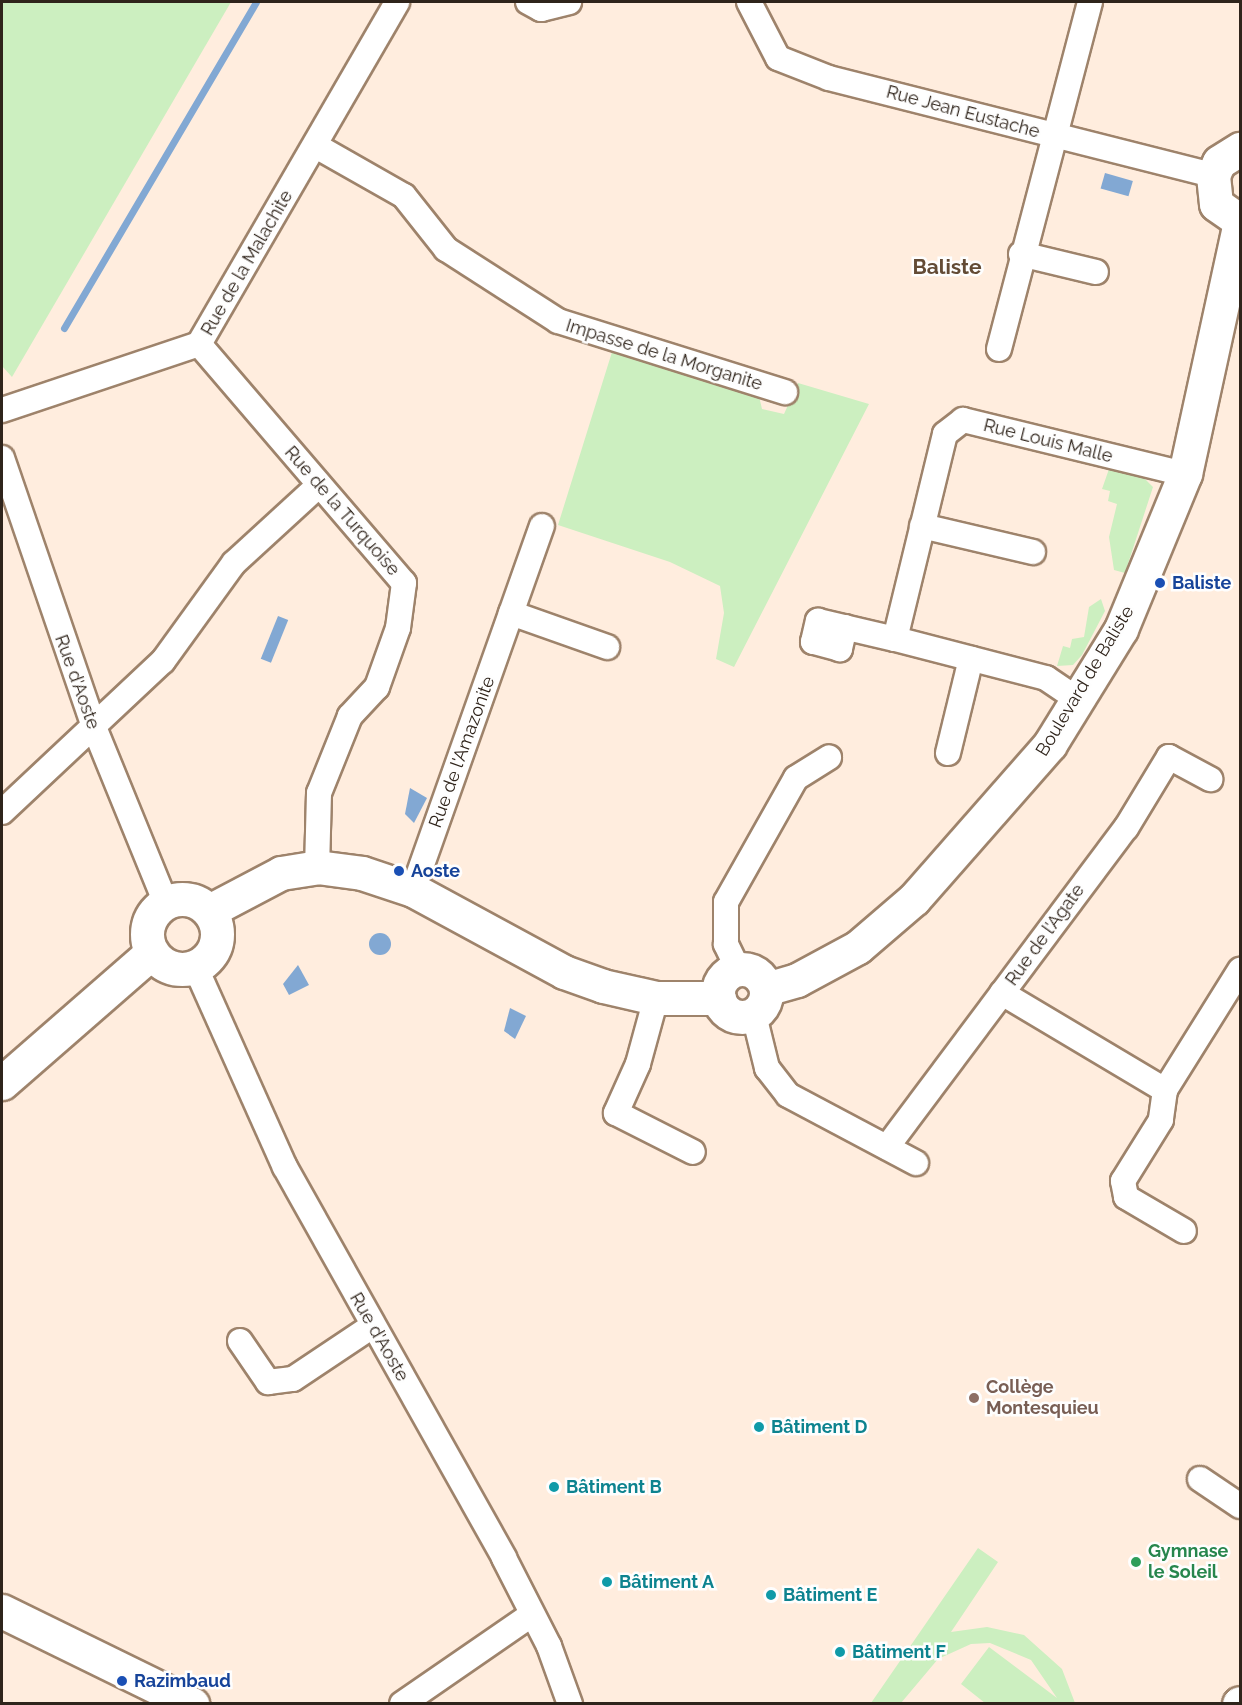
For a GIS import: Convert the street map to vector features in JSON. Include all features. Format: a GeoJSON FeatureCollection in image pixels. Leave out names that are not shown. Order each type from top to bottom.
{"type":"FeatureCollection","features":[{"type":"Feature","properties":{"kind":"street","name":"Rue de la Malachite"},"geometry":{"type":"LineString","coordinates":[[2,410],[199,344],[397,2]]}},
{"type":"Feature","properties":{"kind":"street"},"geometry":{"type":"LineString","coordinates":[[528,2],[542,9],[569,2]]}},
{"type":"Feature","properties":{"kind":"street","name":"Rue Jean Eustache"},"geometry":{"type":"LineString","coordinates":[[748,2],[778,58],[829,78],[1213,174]]}},
{"type":"Feature","properties":{"kind":"street"},"geometry":{"type":"LineString","coordinates":[[999,349],[1021,254],[1090,2]]}},
{"type":"Feature","properties":{"kind":"street","name":"Impasse de la Morganite"},"geometry":{"type":"LineString","coordinates":[[315,146],[404,196],[446,249],[558,321],[785,392]]}},
{"type":"Feature","properties":{"kind":"street"},"geometry":{"type":"LineString","coordinates":[[1240,149],[1220,162],[1213,174],[1216,204],[1240,221]]}},
{"type":"Feature","properties":{"kind":"street","name":"Boulevard de Baliste"},"geometry":{"type":"LineString","coordinates":[[760,1002],[858,947],[914,899],[1037,760],[1121,629],[1185,474],[1240,221]]}},
{"type":"Feature","properties":{"kind":"street"},"geometry":{"type":"LineString","coordinates":[[1021,254],[1096,272]]}},
{"type":"Feature","properties":{"kind":"street","name":"Rue de la Turquoise"},"geometry":{"type":"LineString","coordinates":[[199,344],[318,486],[404,583],[398,628],[377,687],[350,716],[319,793],[317,867]]}},
{"type":"Feature","properties":{"kind":"street","name":"Rue Louis Malle"},"geometry":{"type":"LineString","coordinates":[[895,639],[945,434],[963,420],[1185,474]]}},
{"type":"Feature","properties":{"kind":"street","name":"Rue d'Aoste"},"geometry":{"type":"LineString","coordinates":[[2,458],[94,727],[166,903]]}},
{"type":"Feature","properties":{"kind":"street"},"geometry":{"type":"LineString","coordinates":[[2,812],[163,661],[234,563],[318,486]]}},
{"type":"Feature","properties":{"kind":"street","name":"Rue de l'Amazonite"},"geometry":{"type":"LineString","coordinates":[[413,890],[542,526]]}},
{"type":"Feature","properties":{"kind":"street"},"geometry":{"type":"LineString","coordinates":[[922,526],[1033,552]]}},
{"type":"Feature","properties":{"kind":"street"},"geometry":{"type":"LineString","coordinates":[[511,613],[608,647]]}},
{"type":"Feature","properties":{"kind":"street"},"geometry":{"type":"LineString","coordinates":[[845,627],[1046,678],[1077,699]]}},
{"type":"Feature","properties":{"kind":"street"},"geometry":{"type":"LineString","coordinates":[[948,753],[971,659]]}},
{"type":"Feature","properties":{"kind":"street"},"geometry":{"type":"LineString","coordinates":[[738,969],[726,944],[726,902],[796,778],[829,757]]}},
{"type":"Feature","properties":{"kind":"street","name":"Rue de l'Agate"},"geometry":{"type":"LineString","coordinates":[[887,1147],[1126,828],[1169,757],[1210,779]]}},
{"type":"Feature","properties":{"kind":"street"},"geometry":{"type":"LineString","coordinates":[[209,911],[260,882],[317,867],[362,873],[413,890],[564,972],[656,998],[719,998]]}},
{"type":"Feature","properties":{"kind":"street"},"geometry":{"type":"LineString","coordinates":[[189,899],[209,911],[216,943],[195,966],[166,965],[152,952],[150,919],[166,903],[189,899]]}},
{"type":"Feature","properties":{"kind":"street"},"geometry":{"type":"LineString","coordinates":[[2,1083],[152,952]]}},
{"type":"Feature","properties":{"kind":"street","name":"Rue d'Aoste"},"geometry":{"type":"LineString","coordinates":[[195,966],[285,1167],[371,1327],[504,1558],[570,1704]]}},
{"type":"Feature","properties":{"kind":"street"},"geometry":{"type":"LineString","coordinates":[[760,1002],[728,1013],[719,998],[722,980],[738,969],[756,973],[760,1002],[767,1068],[788,1095],[916,1163]]}},
{"type":"Feature","properties":{"kind":"street"},"geometry":{"type":"LineString","coordinates":[[1184,1231],[1126,1197],[1123,1181],[1161,1120],[1166,1090],[1240,970]]}},
{"type":"Feature","properties":{"kind":"street"},"geometry":{"type":"LineString","coordinates":[[1002,993],[1166,1090]]}},
{"type":"Feature","properties":{"kind":"street"},"geometry":{"type":"LineString","coordinates":[[656,998],[639,1064],[616,1113],[693,1152]]}},
{"type":"Feature","properties":{"kind":"street"},"geometry":{"type":"LineString","coordinates":[[240,1341],[268,1382],[293,1379],[371,1327]]}},
{"type":"Feature","properties":{"kind":"street"},"geometry":{"type":"LineString","coordinates":[[1200,1479],[1240,1506]]}},
{"type":"Feature","properties":{"kind":"street"},"geometry":{"type":"LineString","coordinates":[[2,1611],[192,1704]]}},
{"type":"Feature","properties":{"kind":"street"},"geometry":{"type":"LineString","coordinates":[[402,1704],[531,1615]]}},
{"type":"Feature","properties":{"kind":"green space"},"geometry":{"type":"Polygon","coordinates":[[[2,2],[231,2],[12,377],[2,366],[2,2]]]}},
{"type":"Feature","properties":{"kind":"green space"},"geometry":{"type":"Polygon","coordinates":[[[612,352],[758,392],[762,409],[784,414],[798,383],[869,404],[734,667],[716,659],[724,613],[720,586],[670,562],[558,525],[612,352]]]}},
{"type":"Feature","properties":{"kind":"green space"},"geometry":{"type":"Polygon","coordinates":[[[1109,469],[1142,476],[1153,487],[1125,573],[1114,570],[1109,537],[1117,504],[1108,501],[1110,491],[1102,489],[1109,469]]]}},
{"type":"Feature","properties":{"kind":"green space"},"geometry":{"type":"Polygon","coordinates":[[[1101,599],[1105,611],[1082,655],[1073,665],[1057,666],[1063,646],[1070,648],[1072,639],[1084,637],[1089,607],[1101,599]]]}},
{"type":"Feature","properties":{"kind":"green space"},"geometry":{"type":"Polygon","coordinates":[[[978,1548],[998,1562],[951,1632],[987,1627],[1024,1635],[1062,1669],[1075,1703],[985,1703],[961,1684],[989,1647],[1057,1698],[1031,1660],[990,1643],[971,1644],[938,1659],[901,1703],[871,1703],[978,1548]]]}},
{"type":"Feature","properties":{"kind":"water"},"geometry":{"type":"Polygon","coordinates":[[[1105,173],[1133,181],[1128,196],[1101,188],[1105,173]]]}},
{"type":"Feature","properties":{"kind":"water"},"geometry":{"type":"Polygon","coordinates":[[[278,616],[288,620],[271,663],[261,659],[278,616]]]}},
{"type":"Feature","properties":{"kind":"water"},"geometry":{"type":"Polygon","coordinates":[[[410,788],[427,798],[414,823],[405,814],[410,788]]]}},
{"type":"Feature","properties":{"kind":"water"},"geometry":{"type":"Polygon","coordinates":[[[380,933],[388,936],[391,944],[388,952],[380,955],[372,952],[369,944],[372,936],[380,933]]]}},
{"type":"Feature","properties":{"kind":"water"},"geometry":{"type":"Polygon","coordinates":[[[298,965],[309,985],[289,995],[283,984],[298,965]]]}},
{"type":"Feature","properties":{"kind":"water"},"geometry":{"type":"Polygon","coordinates":[[[510,1008],[526,1016],[515,1039],[504,1031],[510,1008]]]}},
{"type":"Feature","properties":{"kind":"waterway"},"geometry":{"type":"LineString","coordinates":[[64,328],[256,2]]}},
{"type":"Feature","properties":{"kind":"place","name":"Baliste"},"geometry":{"type":"Point","coordinates":[1160,583]}},
{"type":"Feature","properties":{"kind":"place","name":"Aoste"},"geometry":{"type":"Point","coordinates":[399,871]}},
{"type":"Feature","properties":{"kind":"place","name":"Collège Montesquieu"},"geometry":{"type":"Point","coordinates":[974,1398]}},
{"type":"Feature","properties":{"kind":"place","name":"Bâtiment D"},"geometry":{"type":"Point","coordinates":[759,1427]}},
{"type":"Feature","properties":{"kind":"place","name":"Bâtiment B"},"geometry":{"type":"Point","coordinates":[554,1487]}},
{"type":"Feature","properties":{"kind":"place","name":"Gymnase le Soleil"},"geometry":{"type":"Point","coordinates":[1136,1562]}},
{"type":"Feature","properties":{"kind":"place","name":"Bâtiment A"},"geometry":{"type":"Point","coordinates":[607,1582]}},
{"type":"Feature","properties":{"kind":"place","name":"Bâtiment E"},"geometry":{"type":"Point","coordinates":[771,1595]}},
{"type":"Feature","properties":{"kind":"place","name":"Bâtiment F"},"geometry":{"type":"Point","coordinates":[840,1652]}},
{"type":"Feature","properties":{"kind":"place","name":"Razimbaud"},"geometry":{"type":"Point","coordinates":[122,1681]}},
{"type":"Feature","properties":{"kind":"district","name":"Baliste"},"geometry":{"type":"Point","coordinates":[947,267]}}]}
